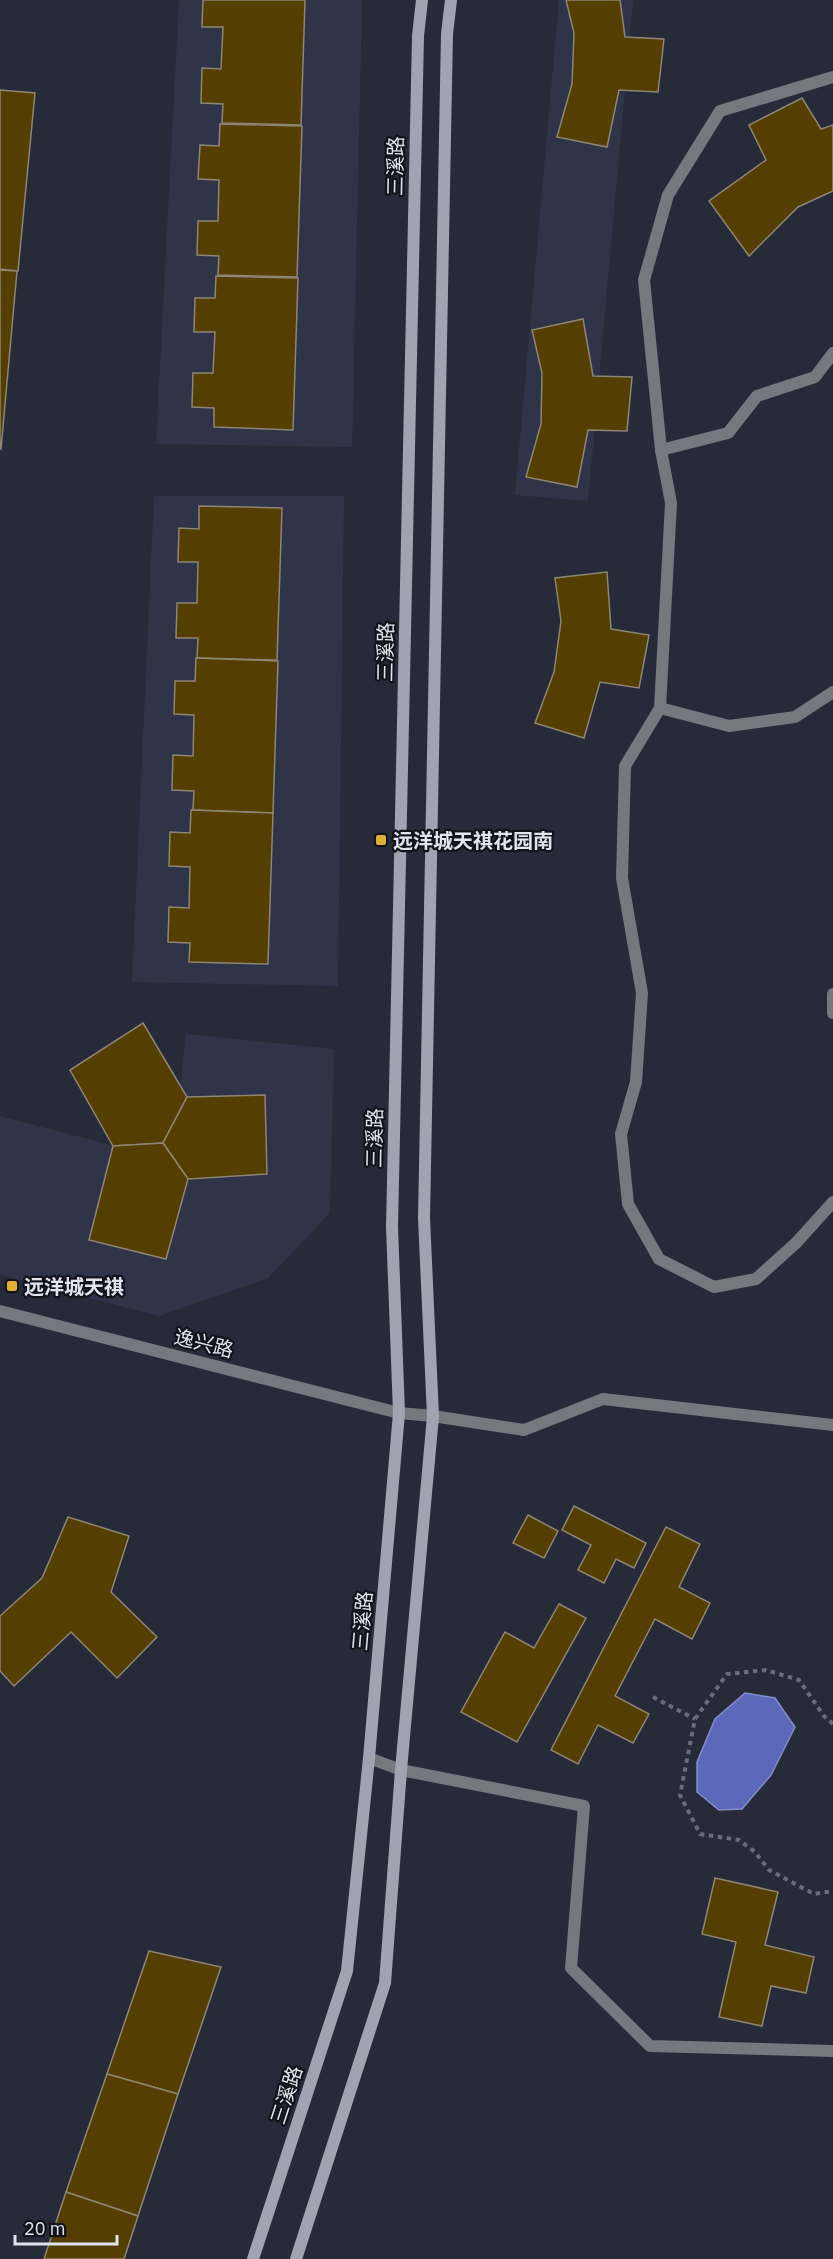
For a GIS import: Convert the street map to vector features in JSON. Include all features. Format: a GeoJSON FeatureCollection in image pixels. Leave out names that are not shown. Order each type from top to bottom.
{"type":"FeatureCollection","features":[{"type":"Feature","properties":{"kind":"main road","name":"三溪路"},"geometry":{"type":"LineString","coordinates":[[253,2259],[347,1971],[369,1758],[399,1413],[392,1215],[418,36],[422,0]]}},
{"type":"Feature","properties":{"kind":"main road"},"geometry":{"type":"LineString","coordinates":[[296,2259],[385,1983],[401,1770],[433,1416],[424,1218],[447,46],[451,0]]}},
{"type":"Feature","properties":{"kind":"street"},"geometry":{"type":"LineString","coordinates":[[833,78],[720,111],[668,195],[644,280],[661,450],[671,503],[660,708],[625,766],[622,878],[642,993],[636,1082],[621,1134],[628,1204],[659,1259],[714,1287],[756,1279],[796,1244],[833,1203]]}},
{"type":"Feature","properties":{"kind":"street"},"geometry":{"type":"LineString","coordinates":[[661,450],[728,433],[757,396],[815,376],[833,353]]}},
{"type":"Feature","properties":{"kind":"street"},"geometry":{"type":"LineString","coordinates":[[660,708],[729,726],[795,717],[833,692]]}},
{"type":"Feature","properties":{"kind":"street"},"geometry":{"type":"LineString","coordinates":[[833,994],[833,1013]]}},
{"type":"Feature","properties":{"kind":"street","name":"逸兴路"},"geometry":{"type":"LineString","coordinates":[[0,1311],[399,1413],[524,1430],[603,1399],[833,1425]]}},
{"type":"Feature","properties":{"kind":"street"},"geometry":{"type":"LineString","coordinates":[[369,1758],[401,1770],[584,1806],[572,1968],[651,2046],[833,2050]]}},
{"type":"Feature","properties":{"kind":"path"},"geometry":{"type":"LineString","coordinates":[[833,1724],[824,1716],[799,1680],[766,1670],[728,1674],[695,1719],[680,1795],[700,1834],[739,1840],[755,1852],[769,1870],[814,1894],[833,1892]]}},
{"type":"Feature","properties":{"kind":"path"},"geometry":{"type":"LineString","coordinates":[[653,1697],[695,1719]]}},
{"type":"Feature","properties":{"kind":"shaded area"},"geometry":{"type":"Polygon","coordinates":[[[179,0],[362,0],[352,447],[156,444],[179,0]]]}},
{"type":"Feature","properties":{"kind":"shaded area"},"geometry":{"type":"Polygon","coordinates":[[[559,0],[633,0],[588,501],[515,495],[559,0]]]}},
{"type":"Feature","properties":{"kind":"shaded area"},"geometry":{"type":"Polygon","coordinates":[[[154,496],[344,496],[338,986],[132,982],[154,496]]]}},
{"type":"Feature","properties":{"kind":"shaded area"},"geometry":{"type":"Polygon","coordinates":[[[186,1034],[334,1049],[330,1213],[268,1278],[159,1316],[0,1275],[0,1116],[172,1161],[186,1034]]]}},
{"type":"Feature","properties":{"kind":"water"},"geometry":{"type":"Polygon","coordinates":[[[745,1693],[775,1698],[795,1727],[771,1775],[742,1809],[719,1810],[697,1792],[697,1762],[715,1719],[745,1693]]]}},
{"type":"Feature","properties":{"kind":"building"},"geometry":{"type":"Polygon","coordinates":[[[203,0],[305,0],[301,125],[222,123],[223,104],[201,103],[202,68],[221,69],[223,27],[202,27],[203,0]]]}},
{"type":"Feature","properties":{"kind":"building"},"geometry":{"type":"Polygon","coordinates":[[[566,0],[620,0],[625,37],[664,39],[658,92],[619,90],[607,147],[557,137],[572,84],[574,33],[566,0]]]}},
{"type":"Feature","properties":{"kind":"building"},"geometry":{"type":"Polygon","coordinates":[[[0,90],[35,93],[18,271],[0,269],[0,90]]]}},
{"type":"Feature","properties":{"kind":"building"},"geometry":{"type":"Polygon","coordinates":[[[802,98],[821,129],[833,125],[833,191],[798,207],[749,256],[709,201],[766,160],[749,125],[802,98]]]}},
{"type":"Feature","properties":{"kind":"building"},"geometry":{"type":"Polygon","coordinates":[[[220,124],[302,126],[297,277],[218,275],[219,256],[197,255],[198,221],[218,221],[219,180],[198,179],[200,145],[219,146],[220,124]]]}},
{"type":"Feature","properties":{"kind":"building"},"geometry":{"type":"Polygon","coordinates":[[[0,270],[17,271],[1,449],[0,448],[0,270]]]}},
{"type":"Feature","properties":{"kind":"building"},"geometry":{"type":"Polygon","coordinates":[[[216,276],[298,278],[293,430],[214,427],[214,408],[192,407],[193,373],[213,373],[215,332],[194,332],[195,298],[215,298],[216,276]]]}},
{"type":"Feature","properties":{"kind":"building"},"geometry":{"type":"Polygon","coordinates":[[[583,319],[593,376],[632,377],[627,431],[588,430],[577,487],[526,477],[541,424],[542,373],[532,330],[583,319]]]}},
{"type":"Feature","properties":{"kind":"building"},"geometry":{"type":"Polygon","coordinates":[[[199,506],[282,508],[277,660],[197,658],[198,638],[176,638],[177,603],[197,603],[198,562],[178,562],[179,528],[199,529],[199,506]]]}},
{"type":"Feature","properties":{"kind":"building"},"geometry":{"type":"Polygon","coordinates":[[[607,572],[611,629],[649,635],[639,688],[600,682],[584,738],[535,723],[554,672],[561,621],[555,578],[607,572]]]}},
{"type":"Feature","properties":{"kind":"building"},"geometry":{"type":"Polygon","coordinates":[[[196,658],[278,661],[273,813],[193,810],[194,791],[172,790],[173,755],[193,756],[194,715],[174,714],[175,681],[195,681],[196,658]]]}},
{"type":"Feature","properties":{"kind":"building"},"geometry":{"type":"Polygon","coordinates":[[[191,810],[273,813],[268,964],[189,962],[190,943],[168,942],[169,907],[189,908],[190,867],[169,866],[170,832],[190,833],[191,810]]]}},
{"type":"Feature","properties":{"kind":"building"},"geometry":{"type":"Polygon","coordinates":[[[143,1023],[187,1097],[163,1143],[113,1146],[70,1070],[143,1023]]]}},
{"type":"Feature","properties":{"kind":"building"},"geometry":{"type":"Polygon","coordinates":[[[265,1095],[267,1174],[188,1179],[163,1143],[187,1097],[265,1095]]]}},
{"type":"Feature","properties":{"kind":"building"},"geometry":{"type":"Polygon","coordinates":[[[163,1143],[188,1179],[166,1259],[89,1240],[113,1146],[163,1143]]]}},
{"type":"Feature","properties":{"kind":"building"},"geometry":{"type":"Polygon","coordinates":[[[574,1506],[646,1543],[634,1568],[616,1559],[604,1583],[578,1570],[591,1545],[562,1530],[574,1506]]]}},
{"type":"Feature","properties":{"kind":"building"},"geometry":{"type":"Polygon","coordinates":[[[528,1515],[558,1531],[544,1558],[513,1543],[528,1515]]]}},
{"type":"Feature","properties":{"kind":"building"},"geometry":{"type":"Polygon","coordinates":[[[68,1517],[129,1536],[111,1592],[157,1637],[117,1678],[71,1632],[14,1686],[0,1671],[0,1616],[42,1578],[68,1517]]]}},
{"type":"Feature","properties":{"kind":"building"},"geometry":{"type":"Polygon","coordinates":[[[666,1527],[700,1544],[679,1587],[710,1603],[692,1639],[655,1619],[615,1696],[649,1714],[633,1743],[598,1725],[578,1764],[551,1750],[666,1527]]]}},
{"type":"Feature","properties":{"kind":"building"},"geometry":{"type":"Polygon","coordinates":[[[559,1604],[586,1618],[517,1742],[461,1712],[505,1632],[534,1648],[559,1604]]]}},
{"type":"Feature","properties":{"kind":"building"},"geometry":{"type":"Polygon","coordinates":[[[715,1878],[778,1892],[765,1945],[814,1957],[806,1993],[771,1986],[762,2026],[719,2017],[736,1942],[702,1934],[715,1878]]]}},
{"type":"Feature","properties":{"kind":"building"},"geometry":{"type":"Polygon","coordinates":[[[149,1951],[221,1967],[178,2094],[107,2074],[149,1951]]]}},
{"type":"Feature","properties":{"kind":"building"},"geometry":{"type":"Polygon","coordinates":[[[107,2074],[178,2094],[138,2216],[66,2192],[107,2074]]]}},
{"type":"Feature","properties":{"kind":"building"},"geometry":{"type":"Polygon","coordinates":[[[66,2192],[138,2216],[124,2259],[44,2259],[66,2192]]]}},
{"type":"Feature","properties":{"kind":"place","name":"远洋城天祺花园南"},"geometry":{"type":"Point","coordinates":[381,840]}},
{"type":"Feature","properties":{"kind":"place","name":"远洋城天祺"},"geometry":{"type":"Point","coordinates":[12,1286]}}]}
